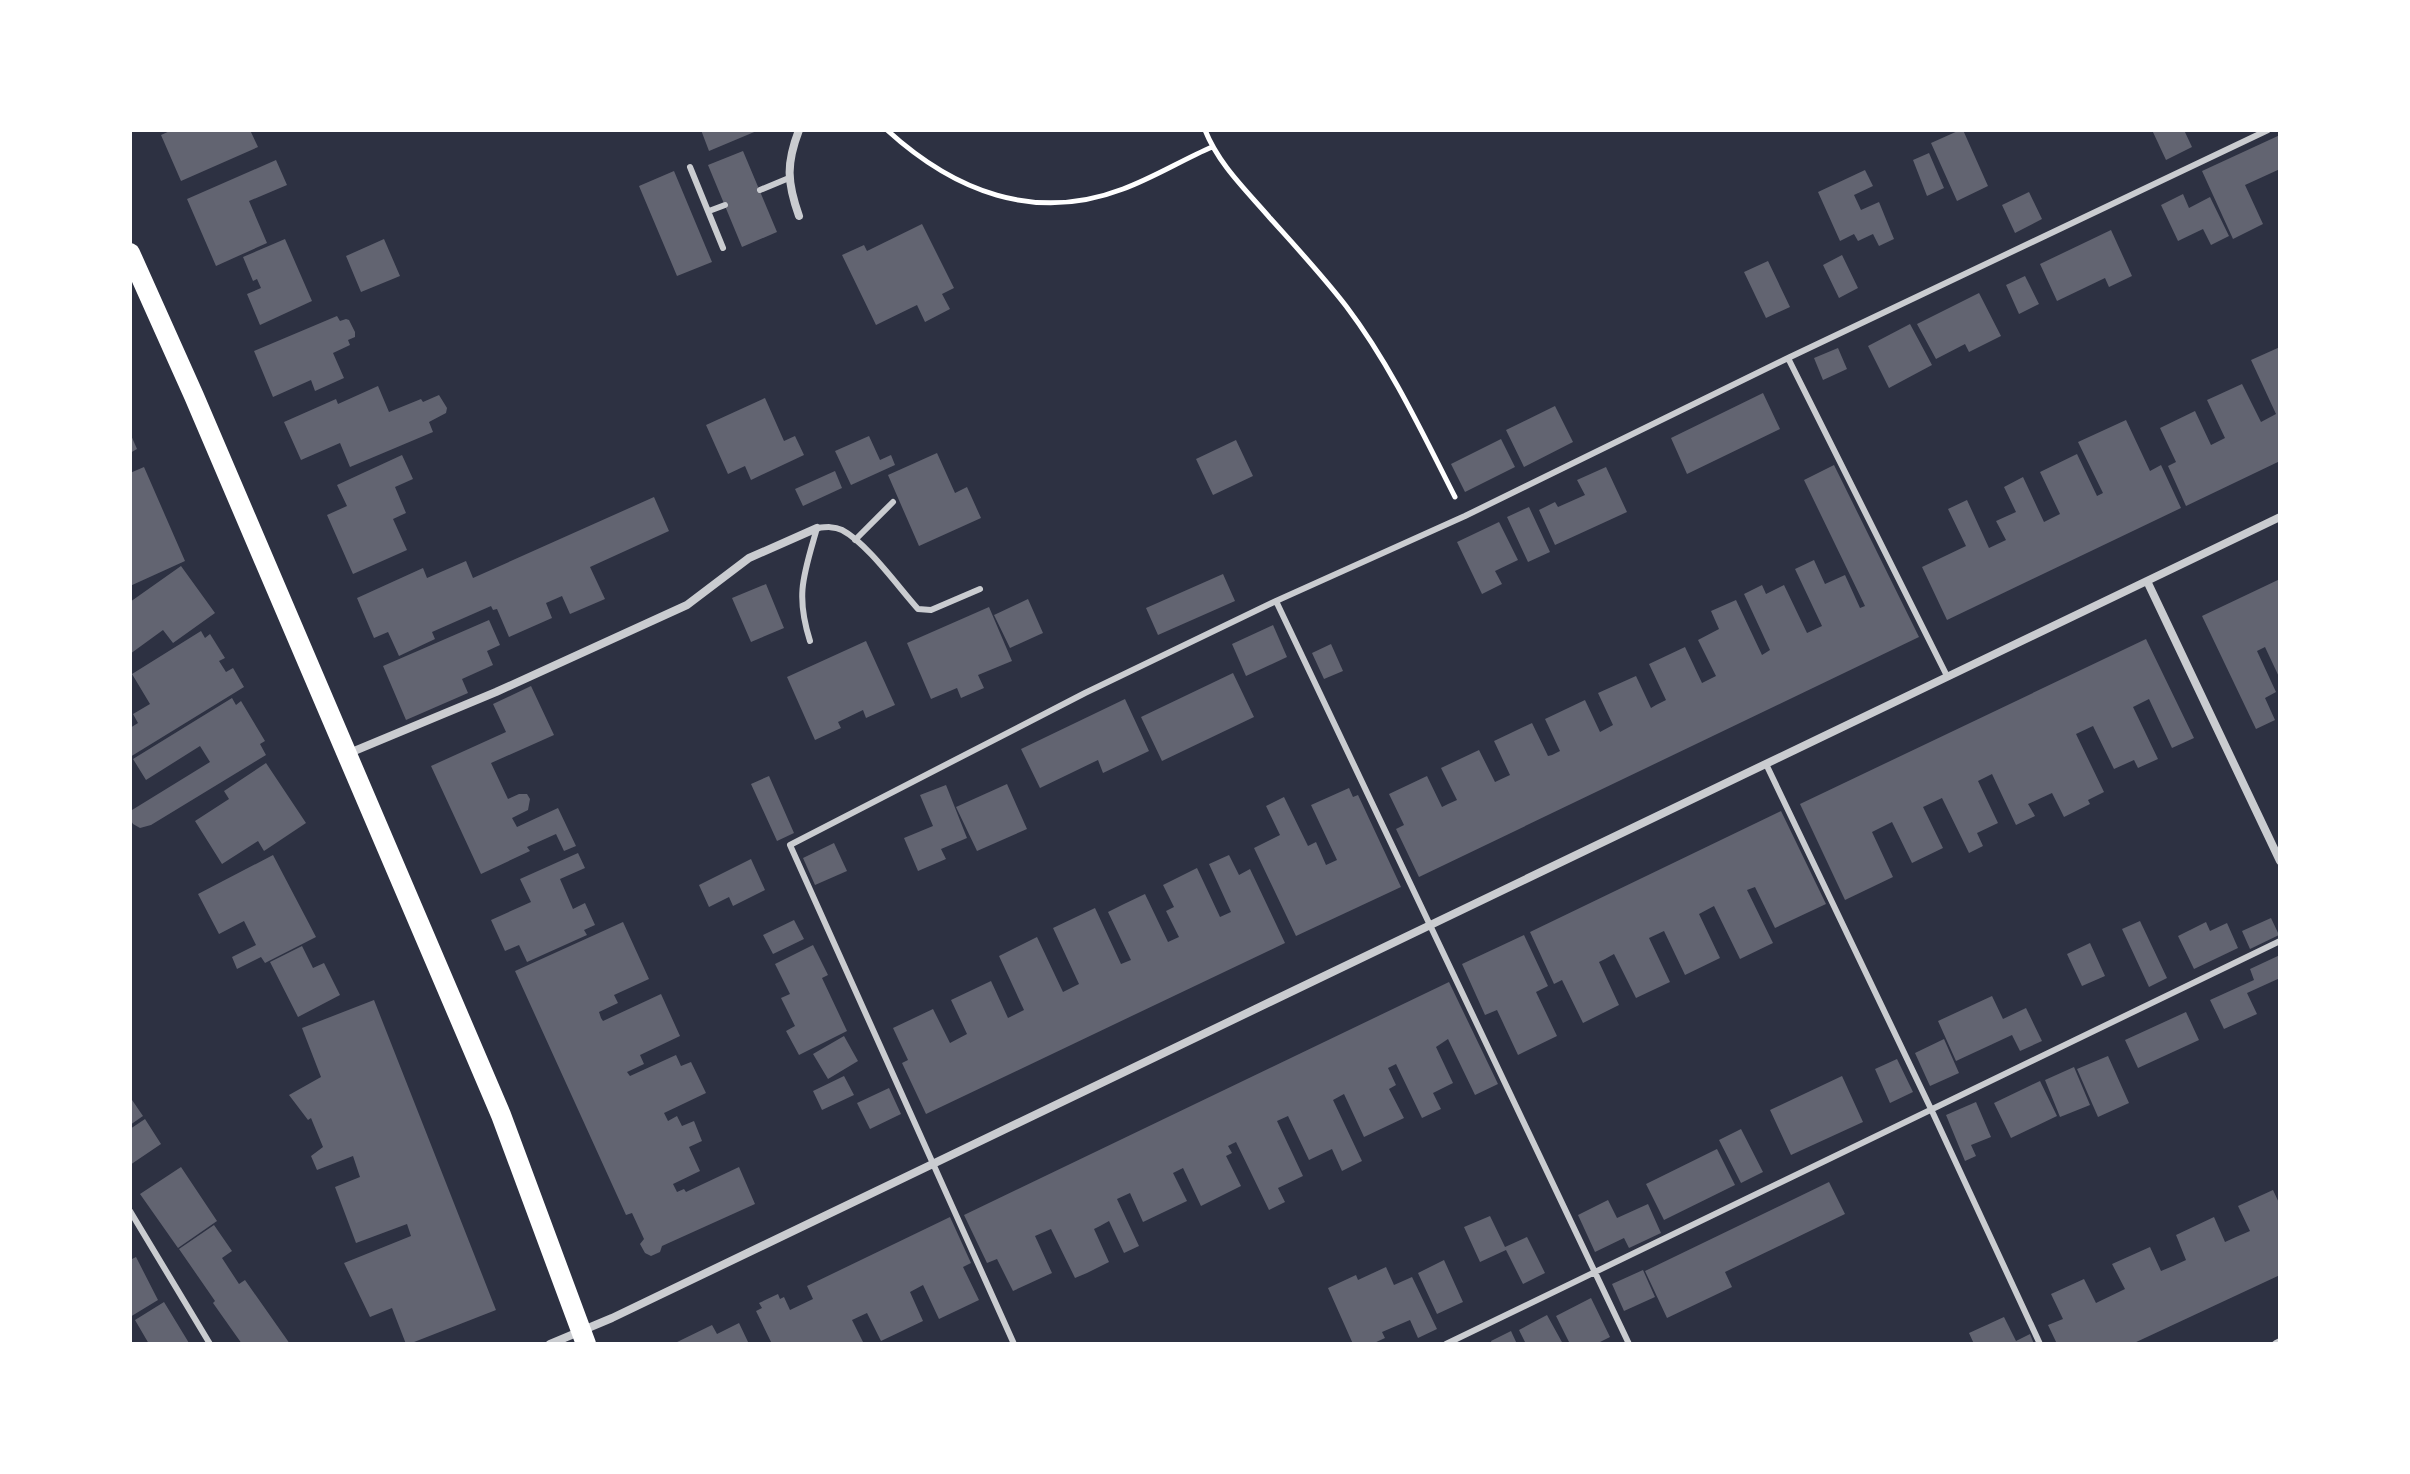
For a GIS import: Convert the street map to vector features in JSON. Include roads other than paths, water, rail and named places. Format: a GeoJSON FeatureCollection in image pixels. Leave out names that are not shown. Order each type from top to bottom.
{"type":"FeatureCollection","features":[{"type":"Feature","properties":{"kind":"main road"},"geometry":{"type":"LineString","coordinates":[[130,253],[505,1125],[584,1338]]}},
{"type":"Feature","properties":{"kind":"street"},"geometry":{"type":"LineString","coordinates":[[799,130],[790,153],[789,178],[799,216]]}},
{"type":"Feature","properties":{"kind":"street"},"geometry":{"type":"LineString","coordinates":[[550,1344],[584,1338],[933,1164],[2280,517]]}},
{"type":"Feature","properties":{"kind":"street"},"geometry":{"type":"LineString","coordinates":[[347,755],[496,692],[687,605],[749,558],[817,528]]}},
{"type":"Feature","properties":{"kind":"street"},"geometry":{"type":"LineString","coordinates":[[2147,581],[2280,861]]}},
{"type":"Feature","properties":{"kind":"lane"},"geometry":{"type":"LineString","coordinates":[[1014,1344],[790,845],[1085,693],[1276,601],[1465,516],[1788,358],[2268,130]]}},
{"type":"Feature","properties":{"kind":"lane"},"geometry":{"type":"LineString","coordinates":[[690,167],[723,248]]}},
{"type":"Feature","properties":{"kind":"lane"},"geometry":{"type":"LineString","coordinates":[[760,190],[789,178]]}},
{"type":"Feature","properties":{"kind":"lane"},"geometry":{"type":"LineString","coordinates":[[709,211],[725,205]]}},
{"type":"Feature","properties":{"kind":"lane"},"geometry":{"type":"LineString","coordinates":[[1788,358],[1947,676]]}},
{"type":"Feature","properties":{"kind":"lane"},"geometry":{"type":"LineString","coordinates":[[855,540],[893,502]]}},
{"type":"Feature","properties":{"kind":"lane"},"geometry":{"type":"LineString","coordinates":[[810,641],[800,597],[817,528],[829,526],[855,540],[918,609],[931,610],[980,589]]}},
{"type":"Feature","properties":{"kind":"lane"},"geometry":{"type":"LineString","coordinates":[[1276,601],[1629,1344]]}},
{"type":"Feature","properties":{"kind":"lane"},"geometry":{"type":"LineString","coordinates":[[1766,764],[2040,1344]]}},
{"type":"Feature","properties":{"kind":"lane"},"geometry":{"type":"LineString","coordinates":[[1446,1344],[2280,941]]}},
{"type":"Feature","properties":{"kind":"lane"},"geometry":{"type":"LineString","coordinates":[[130,1211],[210,1344]]}}]}
